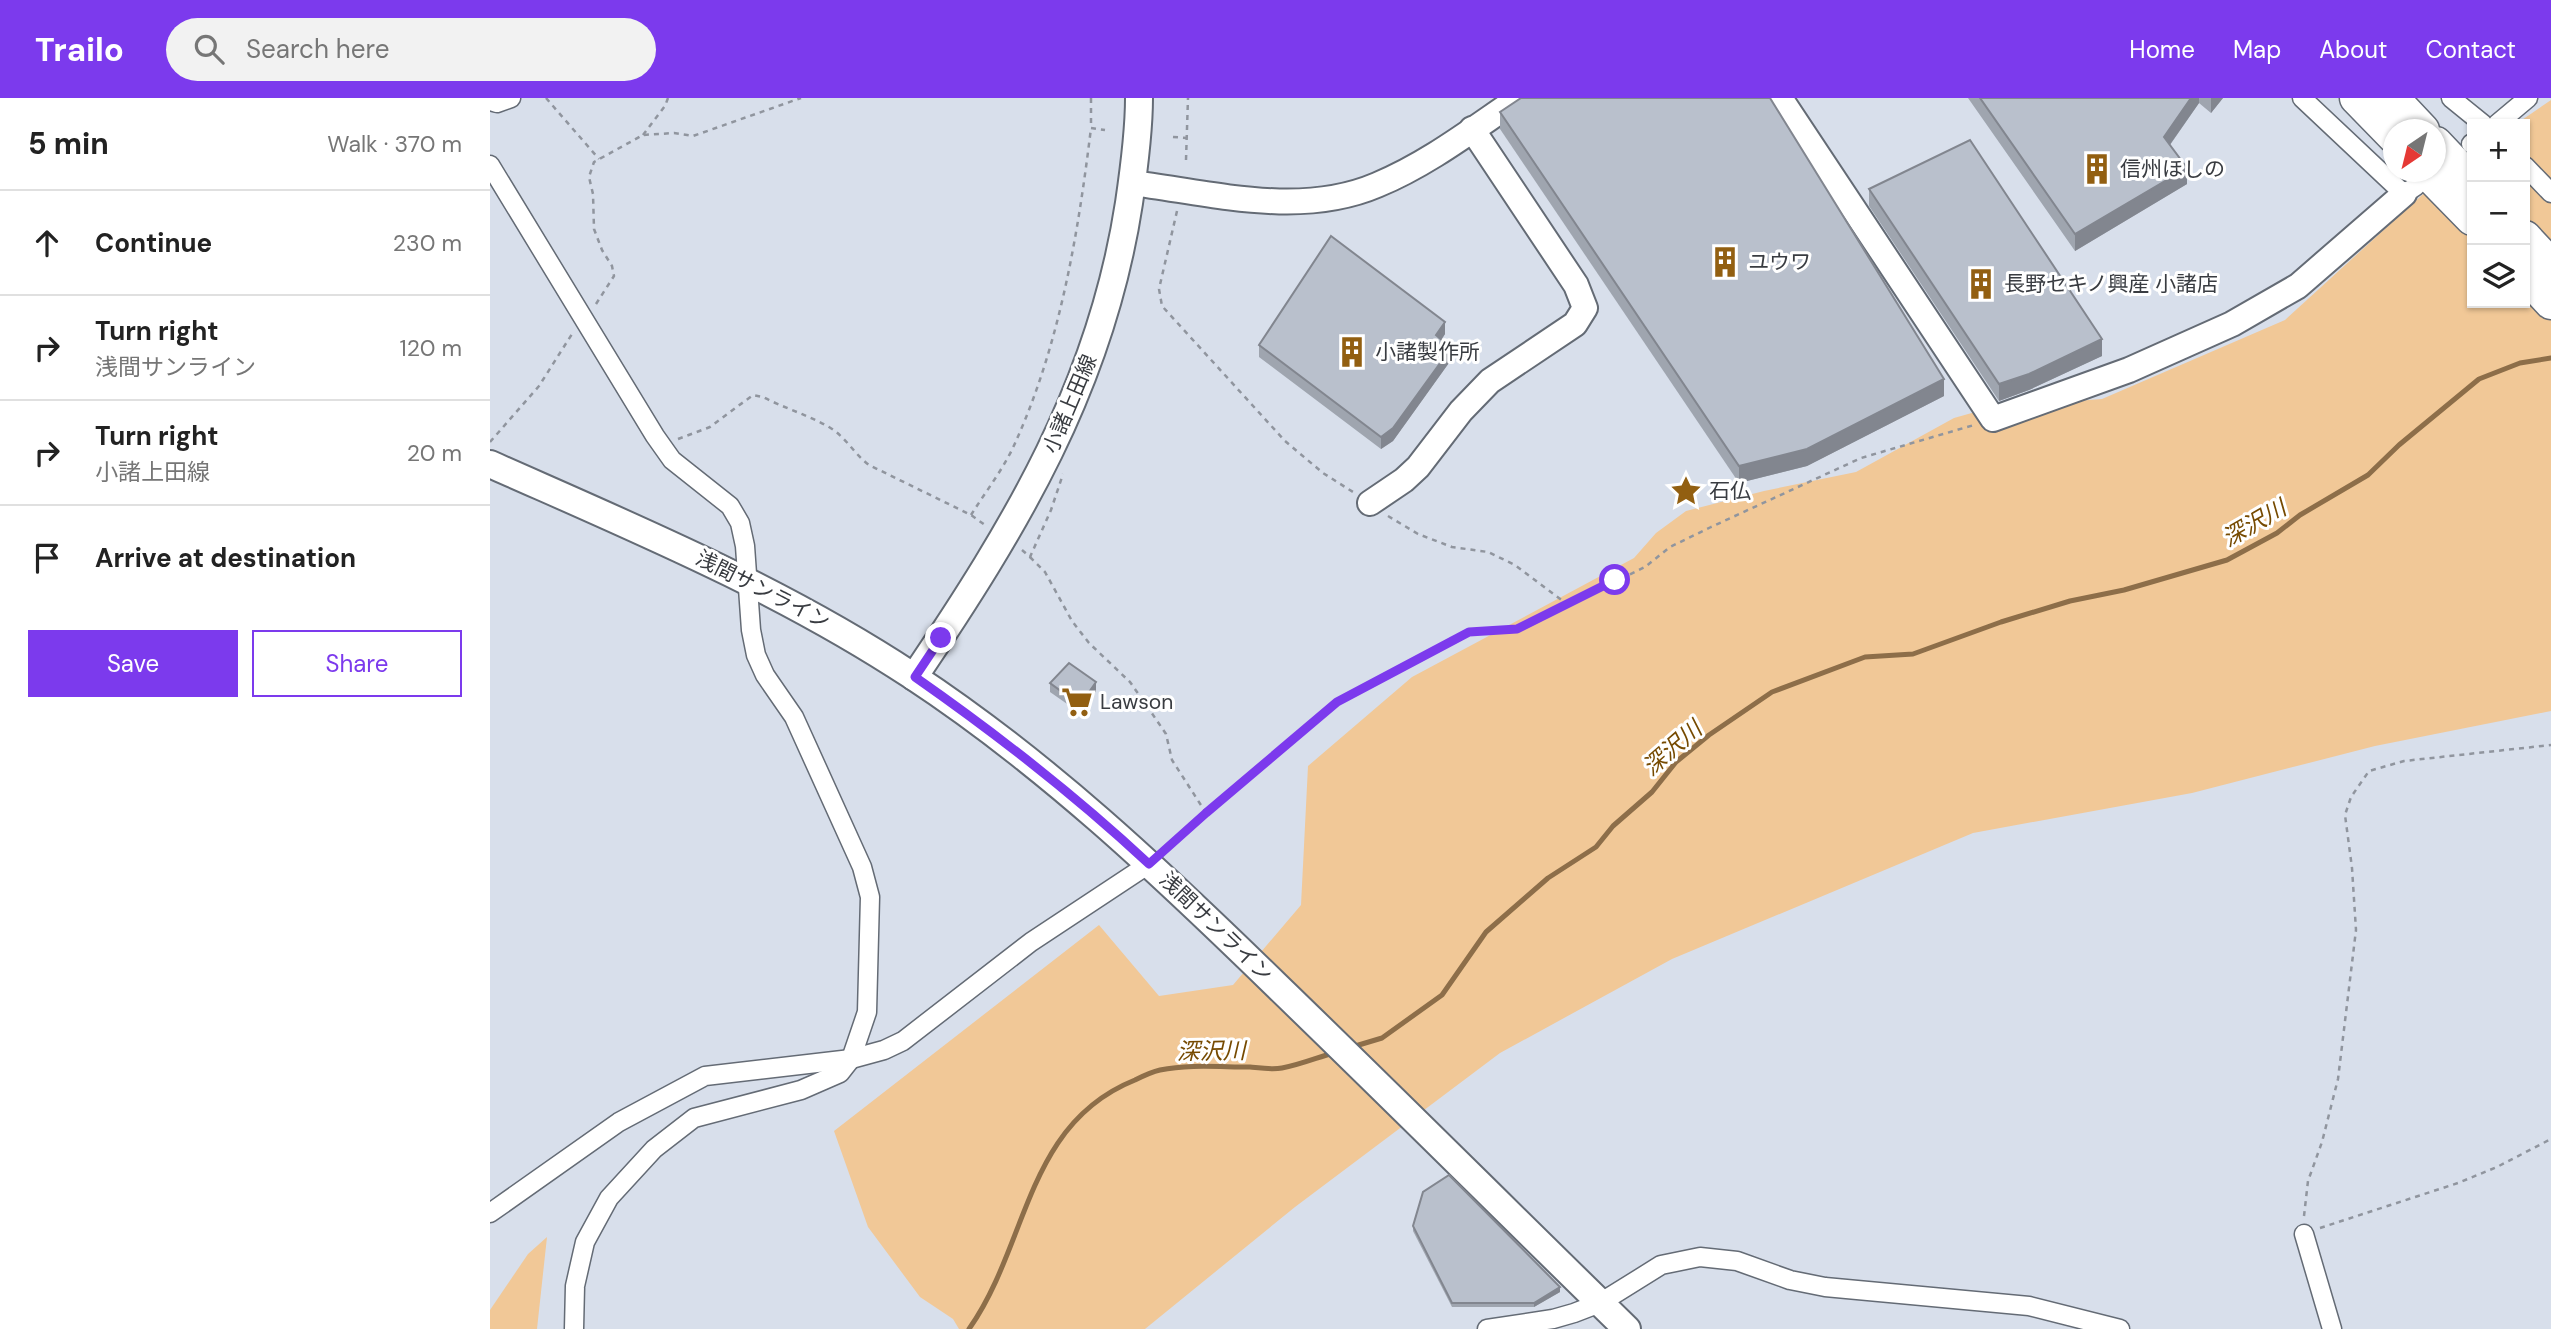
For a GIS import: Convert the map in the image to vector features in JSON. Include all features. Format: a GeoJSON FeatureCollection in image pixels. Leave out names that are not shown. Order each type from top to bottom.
{"type":"FeatureCollection","features":[{"type":"Feature","properties":{"kind":"highway"},"geometry":{"type":"LineString","coordinates":[[2356,98],[2383,126]]}},
{"type":"Feature","properties":{"kind":"highway"},"geometry":{"type":"LineString","coordinates":[[2393,98],[2413,119]]}},
{"type":"Feature","properties":{"kind":"highway"},"geometry":{"type":"LineString","coordinates":[[2446,154],[2467,176]]}},
{"type":"Feature","properties":{"kind":"highway"},"geometry":{"type":"LineString","coordinates":[[2415,184],[2467,216]]}},
{"type":"Feature","properties":{"kind":"highway"},"geometry":{"type":"LineString","coordinates":[[2534,256],[2551,303]]}},
{"type":"Feature","properties":{"kind":"main road","name":"小諸上田線"},"geometry":{"type":"LineString","coordinates":[[915,677],[1017,517],[1080,386],[1101,327],[1122,246],[1137,140],[1139,98]]}},
{"type":"Feature","properties":{"kind":"main road","name":"浅間サンライン"},"geometry":{"type":"LineString","coordinates":[[490,464],[748,580],[820,619],[915,677],[994,733],[1054,779],[1172,884],[1627,1329]]}},
{"type":"Feature","properties":{"kind":"street"},"geometry":{"type":"LineString","coordinates":[[490,101],[497,103],[511,98]]}},
{"type":"Feature","properties":{"kind":"street"},"geometry":{"type":"LineString","coordinates":[[1132,183],[1257,200],[1324,200],[1374,187],[1404,173],[1519,98]]}},
{"type":"Feature","properties":{"kind":"street"},"geometry":{"type":"LineString","coordinates":[[1780,98],[1993,419],[2129,369],[2232,324],[2298,286],[2415,184],[2302,98]]}},
{"type":"Feature","properties":{"kind":"street"},"geometry":{"type":"LineString","coordinates":[[2451,98],[2477,119]]}},
{"type":"Feature","properties":{"kind":"street"},"geometry":{"type":"LineString","coordinates":[[2503,119],[2528,98]]}},
{"type":"Feature","properties":{"kind":"street"},"geometry":{"type":"LineString","coordinates":[[1370,503],[1404,481],[1418,467],[1461,411],[1490,381],[1575,324],[1585,309],[1576,285],[1472,129]]}},
{"type":"Feature","properties":{"kind":"street"},"geometry":{"type":"LineString","coordinates":[[490,165],[662,447],[685,471],[730,506],[740,523],[756,655],[765,675],[794,717],[862,867],[870,897],[867,1012],[851,1059],[840,1073],[801,1090],[694,1118],[654,1149],[609,1198],[585,1242],[575,1286],[574,1329]]}},
{"type":"Feature","properties":{"kind":"street"},"geometry":{"type":"LineString","coordinates":[[2530,171],[2551,193]]}},
{"type":"Feature","properties":{"kind":"street"},"geometry":{"type":"LineString","coordinates":[[490,1213],[619,1122],[705,1076],[851,1059],[904,1041],[1031,942],[1149,864]]}},
{"type":"Feature","properties":{"kind":"street"},"geometry":{"type":"LineString","coordinates":[[2304,1234],[2332,1329]]}},
{"type":"Feature","properties":{"kind":"street"},"geometry":{"type":"LineString","coordinates":[[1487,1329],[1553,1319],[1600,1303],[1661,1265],[1678,1260],[1718,1258],[1737,1261],[1790,1280],[1825,1287],[2029,1306],[2120,1329]]}},
{"type":"Feature","properties":{"kind":"path"},"geometry":{"type":"LineString","coordinates":[[546,98],[599,159]]}},
{"type":"Feature","properties":{"kind":"path"},"geometry":{"type":"LineString","coordinates":[[490,442],[539,386],[562,348],[614,276],[594,229],[593,194],[589,177],[594,162],[643,135],[668,98]]}},
{"type":"Feature","properties":{"kind":"path"},"geometry":{"type":"LineString","coordinates":[[643,135],[674,133],[693,136],[801,98]]}},
{"type":"Feature","properties":{"kind":"path"},"geometry":{"type":"LineString","coordinates":[[971,515],[1015,444],[1038,385],[1058,318],[1073,251],[1091,128],[1091,98]]}},
{"type":"Feature","properties":{"kind":"path"},"geometry":{"type":"LineString","coordinates":[[1186,160],[1188,98]]}},
{"type":"Feature","properties":{"kind":"path"},"geometry":{"type":"LineString","coordinates":[[1091,128],[1105,130]]}},
{"type":"Feature","properties":{"kind":"path"},"geometry":{"type":"LineString","coordinates":[[1173,137],[1187,138]]}},
{"type":"Feature","properties":{"kind":"path"},"geometry":{"type":"LineString","coordinates":[[1177,211],[1159,289],[1162,306],[1285,441],[1323,473],[1418,534],[1452,547],[1488,552],[1515,565],[1567,604]]}},
{"type":"Feature","properties":{"kind":"path"},"geometry":{"type":"LineString","coordinates":[[662,447],[710,428],[753,396],[763,397],[829,427],[843,437],[856,456],[869,466],[971,515],[986,525]]}},
{"type":"Feature","properties":{"kind":"path"},"geometry":{"type":"LineString","coordinates":[[1149,864],[1337,702],[1469,632],[1517,629],[1645,567],[1670,547],[1710,527],[1861,458],[1993,419]]}},
{"type":"Feature","properties":{"kind":"path"},"geometry":{"type":"LineString","coordinates":[[1030,557],[1051,510],[1065,467],[1049,455]]}},
{"type":"Feature","properties":{"kind":"path"},"geometry":{"type":"LineString","coordinates":[[1022,550],[1045,572],[1072,621],[1090,643],[1130,682],[1149,709],[1166,734],[1172,760],[1206,813]]}},
{"type":"Feature","properties":{"kind":"path"},"geometry":{"type":"LineString","coordinates":[[2551,745],[2403,761],[2369,771],[2351,797],[2345,815],[2356,930],[2338,1079],[2322,1142],[2308,1181],[2304,1234],[2458,1183],[2497,1167],[2551,1139]]}},
{"type":"Feature","properties":{"kind":"shaded area"},"geometry":{"type":"Polygon","coordinates":[[[2551,100],[2551,711],[2375,746],[2192,793],[1973,833],[1672,959],[1500,1053],[1295,1207],[1145,1329],[959,1329],[953,1319],[920,1297],[868,1227],[834,1131],[1099,925],[1159,996],[1233,985],[1301,905],[1308,766],[1412,677],[1634,558],[1656,533],[1686,511],[1856,472],[1954,418],[1993,407],[2102,399],[2285,320],[2436,182],[2446,182],[2446,174],[2467,159],[2467,308],[2530,308],[2530,119],[2523,119],[2551,100]]]}},
{"type":"Feature","properties":{"kind":"shaded area"},"geometry":{"type":"Polygon","coordinates":[[[547,1237],[537,1329],[490,1329],[490,1310],[528,1254],[547,1237]]]}},
{"type":"Feature","properties":{"kind":"building","name":"ユウワ"},"geometry":{"type":"Polygon","coordinates":[[[1521,98],[1770,98],[1944,379],[1807,449],[1739,466],[1500,112],[1521,98]]]}},
{"type":"Feature","properties":{"kind":"building","name":"信州ほしの"},"geometry":{"type":"Polygon","coordinates":[[[1980,98],[2191,98],[2164,137],[2187,168],[2075,234],[1980,98]]]}},
{"type":"Feature","properties":{"kind":"building","name":"長野セキノ興産 小諸店"},"geometry":{"type":"Polygon","coordinates":[[[1970,140],[2102,339],[2029,374],[1999,384],[1869,189],[1970,140]]]}},
{"type":"Feature","properties":{"kind":"building","name":"小諸製作所"},"geometry":{"type":"Polygon","coordinates":[[[1331,236],[1445,322],[1436,335],[1451,348],[1393,428],[1381,437],[1259,345],[1331,236]]]}},
{"type":"Feature","properties":{"kind":"building","name":"Lawson"},"geometry":{"type":"Polygon","coordinates":[[[1069,663],[1096,682],[1080,705],[1050,683],[1069,663]]]}},
{"type":"Feature","properties":{"kind":"building"},"geometry":{"type":"Polygon","coordinates":[[[1449,1175],[1560,1287],[1534,1303],[1452,1303],[1413,1226],[1423,1192],[1449,1175]]]}},
{"type":"Feature","properties":{"kind":"waterway","name":"深沢川"},"geometry":{"type":"LineString","coordinates":[[1352,1047],[1382,1038],[1442,995],[1486,932],[1548,878],[1596,847],[1613,826],[1652,792],[1676,762],[1709,735],[1772,692],[1865,657],[1913,654],[2001,622],[2070,601],[2124,590],[2227,560],[2277,533],[2300,515],[2368,475],[2399,445],[2479,379],[2520,363],[2551,358]]}},
{"type":"Feature","properties":{"kind":"waterway","name":"深沢川"},"geometry":{"type":"LineString","coordinates":[[969,1329],[989,1296],[1033,1189],[1050,1156],[1071,1126],[1099,1100],[1141,1077],[1160,1070],[1205,1066],[1278,1069],[1333,1053]]}},
{"type":"Feature","properties":{"kind":"place","name":"信州ほしの"},"geometry":{"type":"Point","coordinates":[2097,169]}},
{"type":"Feature","properties":{"kind":"place","name":"ユウワ"},"geometry":{"type":"Point","coordinates":[1725,262]}},
{"type":"Feature","properties":{"kind":"place","name":"長野セキノ興産 小諸店"},"geometry":{"type":"Point","coordinates":[1981,284]}},
{"type":"Feature","properties":{"kind":"place","name":"小諸製作所"},"geometry":{"type":"Point","coordinates":[1352,352]}},
{"type":"Feature","properties":{"kind":"place","name":"石仏"},"geometry":{"type":"Point","coordinates":[1686,491]}},
{"type":"Feature","properties":{"kind":"place","name":"Lawson"},"geometry":{"type":"Point","coordinates":[1077,702]}},
{"type":"Feature","properties":{"kind":"route"},"geometry":{"type":"LineString","coordinates":[[941,638],[915,677],[1054,779],[1149,864],[1337,702],[1469,632],[1517,629],[1615,580]]}}]}
